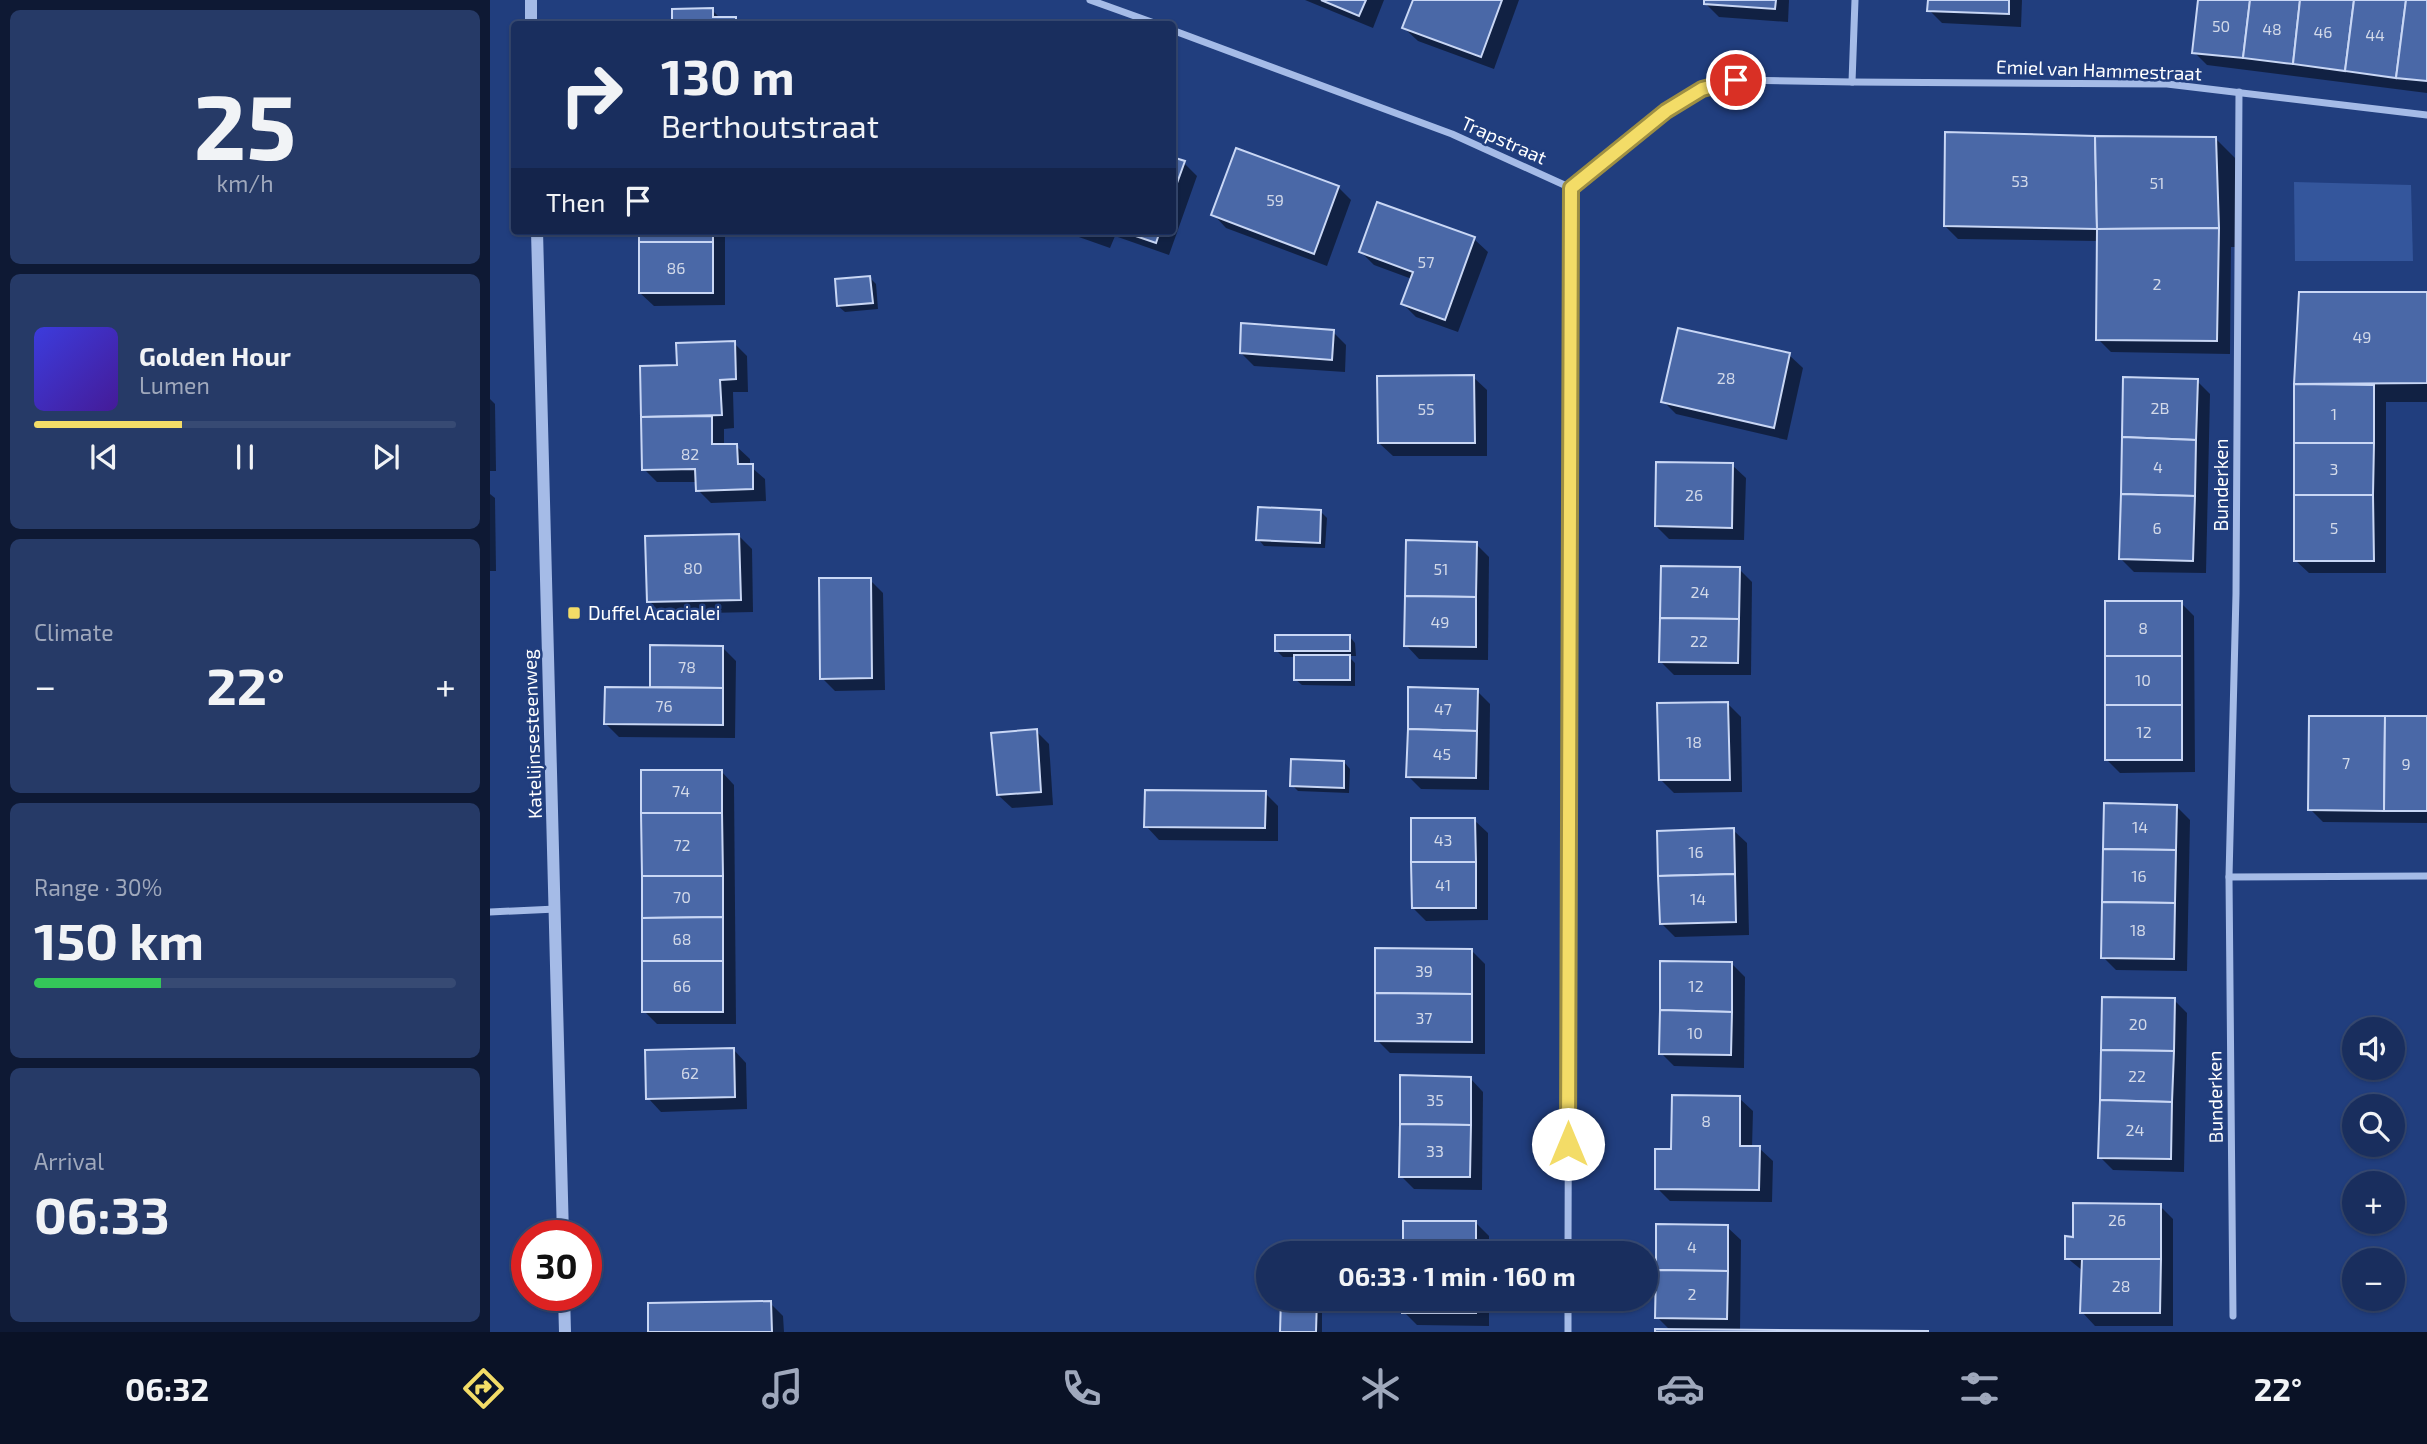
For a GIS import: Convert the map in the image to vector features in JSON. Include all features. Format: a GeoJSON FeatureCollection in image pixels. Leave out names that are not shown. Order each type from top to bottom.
{"type":"FeatureCollection","features":[{"type":"Feature","properties":{"kind":"street"},"geometry":{"type":"LineString","coordinates":[[531,0],[531,21]]}},
{"type":"Feature","properties":{"kind":"street"},"geometry":{"type":"LineString","coordinates":[[1090,0],[1149,21]]}},
{"type":"Feature","properties":{"kind":"street"},"geometry":{"type":"LineString","coordinates":[[1852,82],[1855,0]]}},
{"type":"Feature","properties":{"kind":"street","name":"Trapstraat"},"geometry":{"type":"LineString","coordinates":[[1176,31],[1452,134],[1571,188]]}},
{"type":"Feature","properties":{"kind":"street","name":"Emiel van Hammestraat"},"geometry":{"type":"LineString","coordinates":[[1571,188],[1666,111],[1702,89],[1736,80],[2142,83],[2427,115]]}},
{"type":"Feature","properties":{"kind":"street","name":"Bunderken"},"geometry":{"type":"LineString","coordinates":[[2233,1316],[2229,877],[2236,594],[2239,92]]}},
{"type":"Feature","properties":{"kind":"street"},"geometry":{"type":"LineString","coordinates":[[1568,1241],[1571,188]]}},
{"type":"Feature","properties":{"kind":"street","name":"Katelijnsesteenweg"},"geometry":{"type":"LineString","coordinates":[[537,235],[563,1220]]}},
{"type":"Feature","properties":{"kind":"street"},"geometry":{"type":"LineString","coordinates":[[2229,877],[2427,876]]}},
{"type":"Feature","properties":{"kind":"street"},"geometry":{"type":"LineString","coordinates":[[490,912],[556,909]]}},
{"type":"Feature","properties":{"kind":"street"},"geometry":{"type":"LineString","coordinates":[[564,1311],[565,1332]]}},
{"type":"Feature","properties":{"kind":"street"},"geometry":{"type":"LineString","coordinates":[[1568,1311],[1568,1332]]}},
{"type":"Feature","properties":{"kind":"shaded area"},"geometry":{"type":"Polygon","coordinates":[[[2294,182],[2411,185],[2413,261],[2295,261],[2294,182]]]}},
{"type":"Feature","properties":{"kind":"building"},"geometry":{"type":"Polygon","coordinates":[[[1321,0],[1366,0],[1359,16],[1321,0]]]}},
{"type":"Feature","properties":{"kind":"building"},"geometry":{"type":"Polygon","coordinates":[[[1413,0],[1502,0],[1481,57],[1402,28],[1413,0]]]}},
{"type":"Feature","properties":{"kind":"building"},"geometry":{"type":"Polygon","coordinates":[[[1704,0],[1776,0],[1775,9],[1704,4],[1704,0]]]}},
{"type":"Feature","properties":{"kind":"building"},"geometry":{"type":"Polygon","coordinates":[[[1928,0],[2009,0],[2009,14],[1927,11],[1928,0]]]}},
{"type":"Feature","properties":{"kind":"building"},"geometry":{"type":"Polygon","coordinates":[[[2198,0],[2250,0],[2243,58],[2192,53],[2198,0]]]}},
{"type":"Feature","properties":{"kind":"building"},"geometry":{"type":"Polygon","coordinates":[[[2250,0],[2300,0],[2293,64],[2243,58],[2250,0]]]}},
{"type":"Feature","properties":{"kind":"building"},"geometry":{"type":"Polygon","coordinates":[[[2300,0],[2354,0],[2345,71],[2293,64],[2300,0]]]}},
{"type":"Feature","properties":{"kind":"building"},"geometry":{"type":"Polygon","coordinates":[[[2354,0],[2406,0],[2396,78],[2345,71],[2354,0]]]}},
{"type":"Feature","properties":{"kind":"building"},"geometry":{"type":"Polygon","coordinates":[[[2406,0],[2427,0],[2427,81],[2396,78],[2406,0]]]}},
{"type":"Feature","properties":{"kind":"building"},"geometry":{"type":"Polygon","coordinates":[[[713,8],[713,17],[736,17],[736,21],[672,21],[672,9],[713,8]]]}},
{"type":"Feature","properties":{"kind":"building"},"geometry":{"type":"Polygon","coordinates":[[[1945,132],[2095,136],[2097,229],[1944,226],[1945,132]]]}},
{"type":"Feature","properties":{"kind":"building"},"geometry":{"type":"Polygon","coordinates":[[[2095,136],[2216,137],[2219,228],[2097,229],[2095,136]]]}},
{"type":"Feature","properties":{"kind":"building"},"geometry":{"type":"Polygon","coordinates":[[[1236,148],[1339,186],[1314,254],[1211,215],[1236,148]]]}},
{"type":"Feature","properties":{"kind":"building"},"geometry":{"type":"Polygon","coordinates":[[[1176,158],[1185,161],[1176,186],[1176,158]]]}},
{"type":"Feature","properties":{"kind":"building"},"geometry":{"type":"Polygon","coordinates":[[[1377,202],[1475,237],[1445,320],[1401,304],[1413,272],[1359,252],[1377,202]]]}},
{"type":"Feature","properties":{"kind":"building"},"geometry":{"type":"Polygon","coordinates":[[[2219,228],[2217,341],[2096,340],[2097,229],[2219,228]]]}},
{"type":"Feature","properties":{"kind":"building"},"geometry":{"type":"Polygon","coordinates":[[[639,235],[713,235],[713,242],[639,242],[639,235]]]}},
{"type":"Feature","properties":{"kind":"building"},"geometry":{"type":"Polygon","coordinates":[[[1133,235],[1159,235],[1156,243],[1133,235]]]}},
{"type":"Feature","properties":{"kind":"building"},"geometry":{"type":"Polygon","coordinates":[[[639,242],[713,242],[713,293],[639,293],[639,242]]]}},
{"type":"Feature","properties":{"kind":"building"},"geometry":{"type":"Polygon","coordinates":[[[870,276],[873,303],[837,306],[835,279],[870,276]]]}},
{"type":"Feature","properties":{"kind":"building"},"geometry":{"type":"Polygon","coordinates":[[[2299,292],[2427,292],[2427,383],[2294,384],[2299,292]]]}},
{"type":"Feature","properties":{"kind":"building"},"geometry":{"type":"Polygon","coordinates":[[[1241,323],[1334,330],[1332,360],[1240,353],[1241,323]]]}},
{"type":"Feature","properties":{"kind":"building"},"geometry":{"type":"Polygon","coordinates":[[[1678,328],[1790,353],[1774,428],[1661,402],[1678,328]]]}},
{"type":"Feature","properties":{"kind":"building"},"geometry":{"type":"Polygon","coordinates":[[[735,341],[736,379],[720,380],[722,415],[641,417],[640,366],[677,365],[676,343],[735,341]]]}},
{"type":"Feature","properties":{"kind":"building"},"geometry":{"type":"Polygon","coordinates":[[[1474,375],[1475,443],[1378,443],[1377,376],[1474,375]]]}},
{"type":"Feature","properties":{"kind":"building"},"geometry":{"type":"Polygon","coordinates":[[[2123,377],[2198,379],[2196,440],[2122,437],[2123,377]]]}},
{"type":"Feature","properties":{"kind":"building"},"geometry":{"type":"Polygon","coordinates":[[[2294,384],[2374,385],[2374,443],[2294,443],[2294,384]]]}},
{"type":"Feature","properties":{"kind":"building"},"geometry":{"type":"Polygon","coordinates":[[[712,416],[712,444],[737,444],[738,464],[753,464],[753,489],[696,491],[695,469],[642,470],[641,417],[712,416]]]}},
{"type":"Feature","properties":{"kind":"building"},"geometry":{"type":"Polygon","coordinates":[[[2122,437],[2196,440],[2195,496],[2121,494],[2122,437]]]}},
{"type":"Feature","properties":{"kind":"building"},"geometry":{"type":"Polygon","coordinates":[[[2294,443],[2374,443],[2373,495],[2294,495],[2294,443]]]}},
{"type":"Feature","properties":{"kind":"building"},"geometry":{"type":"Polygon","coordinates":[[[1656,462],[1733,463],[1732,528],[1655,526],[1656,462]]]}},
{"type":"Feature","properties":{"kind":"building"},"geometry":{"type":"Polygon","coordinates":[[[2121,494],[2195,496],[2193,561],[2119,559],[2121,494]]]}},
{"type":"Feature","properties":{"kind":"building"},"geometry":{"type":"Polygon","coordinates":[[[2294,495],[2373,495],[2374,561],[2294,561],[2294,495]]]}},
{"type":"Feature","properties":{"kind":"building"},"geometry":{"type":"Polygon","coordinates":[[[1258,507],[1321,510],[1320,543],[1256,540],[1258,507]]]}},
{"type":"Feature","properties":{"kind":"building"},"geometry":{"type":"Polygon","coordinates":[[[739,534],[741,600],[647,602],[645,536],[739,534]]]}},
{"type":"Feature","properties":{"kind":"building"},"geometry":{"type":"Polygon","coordinates":[[[1406,540],[1477,542],[1476,597],[1405,596],[1406,540]]]}},
{"type":"Feature","properties":{"kind":"building"},"geometry":{"type":"Polygon","coordinates":[[[1661,566],[1740,567],[1739,619],[1660,618],[1661,566]]]}},
{"type":"Feature","properties":{"kind":"building"},"geometry":{"type":"Polygon","coordinates":[[[819,578],[871,578],[872,678],[820,679],[819,578]]]}},
{"type":"Feature","properties":{"kind":"building"},"geometry":{"type":"Polygon","coordinates":[[[1405,596],[1476,597],[1476,647],[1404,646],[1405,596]]]}},
{"type":"Feature","properties":{"kind":"building"},"geometry":{"type":"Polygon","coordinates":[[[2105,601],[2182,601],[2182,656],[2105,656],[2105,601]]]}},
{"type":"Feature","properties":{"kind":"building"},"geometry":{"type":"Polygon","coordinates":[[[1660,618],[1739,619],[1738,663],[1659,662],[1660,618]]]}},
{"type":"Feature","properties":{"kind":"building"},"geometry":{"type":"Polygon","coordinates":[[[1275,635],[1350,635],[1350,651],[1275,651],[1275,635]]]}},
{"type":"Feature","properties":{"kind":"building"},"geometry":{"type":"Polygon","coordinates":[[[650,645],[723,646],[723,688],[650,687],[650,645]]]}},
{"type":"Feature","properties":{"kind":"building"},"geometry":{"type":"Polygon","coordinates":[[[1294,655],[1350,655],[1350,680],[1294,680],[1294,655]]]}},
{"type":"Feature","properties":{"kind":"building"},"geometry":{"type":"Polygon","coordinates":[[[2105,656],[2182,656],[2182,705],[2105,705],[2105,656]]]}},
{"type":"Feature","properties":{"kind":"building"},"geometry":{"type":"Polygon","coordinates":[[[605,687],[723,688],[723,725],[604,724],[605,687]]]}},
{"type":"Feature","properties":{"kind":"building"},"geometry":{"type":"Polygon","coordinates":[[[1408,687],[1478,689],[1477,731],[1408,729],[1408,687]]]}},
{"type":"Feature","properties":{"kind":"building"},"geometry":{"type":"Polygon","coordinates":[[[1728,702],[1730,780],[1659,780],[1657,703],[1728,702]]]}},
{"type":"Feature","properties":{"kind":"building"},"geometry":{"type":"Polygon","coordinates":[[[2105,705],[2182,705],[2182,760],[2105,760],[2105,705]]]}},
{"type":"Feature","properties":{"kind":"building"},"geometry":{"type":"Polygon","coordinates":[[[2309,716],[2385,716],[2384,811],[2308,810],[2309,716]]]}},
{"type":"Feature","properties":{"kind":"building"},"geometry":{"type":"Polygon","coordinates":[[[2385,716],[2427,716],[2427,811],[2384,811],[2385,716]]]}},
{"type":"Feature","properties":{"kind":"building"},"geometry":{"type":"Polygon","coordinates":[[[1037,729],[1041,792],[997,795],[991,733],[1037,729]]]}},
{"type":"Feature","properties":{"kind":"building"},"geometry":{"type":"Polygon","coordinates":[[[1408,729],[1477,731],[1476,778],[1406,777],[1408,729]]]}},
{"type":"Feature","properties":{"kind":"building"},"geometry":{"type":"Polygon","coordinates":[[[1291,759],[1344,761],[1344,788],[1290,786],[1291,759]]]}},
{"type":"Feature","properties":{"kind":"building"},"geometry":{"type":"Polygon","coordinates":[[[641,770],[722,770],[722,813],[641,813],[641,770]]]}},
{"type":"Feature","properties":{"kind":"building"},"geometry":{"type":"Polygon","coordinates":[[[1145,790],[1266,791],[1265,828],[1144,827],[1145,790]]]}},
{"type":"Feature","properties":{"kind":"building"},"geometry":{"type":"Polygon","coordinates":[[[2104,803],[2177,805],[2176,850],[2103,849],[2104,803]]]}},
{"type":"Feature","properties":{"kind":"building"},"geometry":{"type":"Polygon","coordinates":[[[641,813],[722,813],[723,876],[642,876],[641,813]]]}},
{"type":"Feature","properties":{"kind":"building"},"geometry":{"type":"Polygon","coordinates":[[[1411,818],[1475,818],[1476,862],[1411,862],[1411,818]]]}},
{"type":"Feature","properties":{"kind":"building"},"geometry":{"type":"Polygon","coordinates":[[[1734,828],[1735,874],[1658,876],[1657,831],[1734,828]]]}},
{"type":"Feature","properties":{"kind":"building"},"geometry":{"type":"Polygon","coordinates":[[[2103,849],[2176,850],[2175,903],[2102,902],[2103,849]]]}},
{"type":"Feature","properties":{"kind":"building"},"geometry":{"type":"Polygon","coordinates":[[[1411,862],[1476,862],[1476,908],[1412,908],[1411,862]]]}},
{"type":"Feature","properties":{"kind":"building"},"geometry":{"type":"Polygon","coordinates":[[[1735,874],[1736,922],[1660,924],[1658,876],[1735,874]]]}},
{"type":"Feature","properties":{"kind":"building"},"geometry":{"type":"Polygon","coordinates":[[[642,876],[723,876],[723,917],[642,918],[642,876]]]}},
{"type":"Feature","properties":{"kind":"building"},"geometry":{"type":"Polygon","coordinates":[[[2102,902],[2175,903],[2174,959],[2101,958],[2102,902]]]}},
{"type":"Feature","properties":{"kind":"building"},"geometry":{"type":"Polygon","coordinates":[[[723,917],[723,961],[642,961],[642,918],[723,917]]]}},
{"type":"Feature","properties":{"kind":"building"},"geometry":{"type":"Polygon","coordinates":[[[1375,948],[1472,949],[1472,994],[1375,993],[1375,948]]]}},
{"type":"Feature","properties":{"kind":"building"},"geometry":{"type":"Polygon","coordinates":[[[642,961],[723,961],[723,1012],[642,1012],[642,961]]]}},
{"type":"Feature","properties":{"kind":"building"},"geometry":{"type":"Polygon","coordinates":[[[1660,961],[1732,962],[1732,1012],[1660,1010],[1660,961]]]}},
{"type":"Feature","properties":{"kind":"building"},"geometry":{"type":"Polygon","coordinates":[[[1375,993],[1472,994],[1472,1042],[1375,1041],[1375,993]]]}},
{"type":"Feature","properties":{"kind":"building"},"geometry":{"type":"Polygon","coordinates":[[[2102,997],[2175,998],[2174,1051],[2101,1050],[2102,997]]]}},
{"type":"Feature","properties":{"kind":"building"},"geometry":{"type":"Polygon","coordinates":[[[1660,1010],[1732,1012],[1731,1055],[1659,1054],[1660,1010]]]}},
{"type":"Feature","properties":{"kind":"building"},"geometry":{"type":"Polygon","coordinates":[[[734,1048],[735,1097],[646,1099],[645,1050],[734,1048]]]}},
{"type":"Feature","properties":{"kind":"building"},"geometry":{"type":"Polygon","coordinates":[[[2101,1050],[2174,1051],[2172,1102],[2100,1100],[2101,1050]]]}},
{"type":"Feature","properties":{"kind":"building"},"geometry":{"type":"Polygon","coordinates":[[[1400,1075],[1471,1077],[1471,1125],[1400,1124],[1400,1075]]]}},
{"type":"Feature","properties":{"kind":"building"},"geometry":{"type":"Polygon","coordinates":[[[1672,1095],[1740,1096],[1740,1146],[1760,1146],[1759,1190],[1655,1189],[1655,1149],[1671,1149],[1672,1095]]]}},
{"type":"Feature","properties":{"kind":"building"},"geometry":{"type":"Polygon","coordinates":[[[2100,1100],[2172,1102],[2171,1159],[2098,1158],[2100,1100]]]}},
{"type":"Feature","properties":{"kind":"building"},"geometry":{"type":"Polygon","coordinates":[[[1400,1124],[1471,1125],[1470,1177],[1399,1177],[1400,1124]]]}},
{"type":"Feature","properties":{"kind":"building"},"geometry":{"type":"Polygon","coordinates":[[[2073,1203],[2161,1204],[2161,1259],[2065,1259],[2065,1236],[2073,1237],[2073,1203]]]}},
{"type":"Feature","properties":{"kind":"building"},"geometry":{"type":"Polygon","coordinates":[[[1403,1221],[1476,1221],[1476,1241],[1403,1241],[1403,1221]]]}},
{"type":"Feature","properties":{"kind":"building"},"geometry":{"type":"Polygon","coordinates":[[[1656,1224],[1728,1225],[1728,1271],[1658,1270],[1656,1224]]]}},
{"type":"Feature","properties":{"kind":"building"},"geometry":{"type":"Polygon","coordinates":[[[2082,1259],[2161,1259],[2160,1313],[2080,1313],[2082,1259]]]}},
{"type":"Feature","properties":{"kind":"building"},"geometry":{"type":"Polygon","coordinates":[[[1658,1270],[1728,1271],[1727,1319],[1655,1318],[1655,1311],[1658,1311],[1658,1270]]]}},
{"type":"Feature","properties":{"kind":"building"},"geometry":{"type":"Polygon","coordinates":[[[771,1301],[772,1332],[648,1332],[648,1303],[771,1301]]]}},
{"type":"Feature","properties":{"kind":"building"},"geometry":{"type":"Polygon","coordinates":[[[1281,1311],[1317,1311],[1316,1332],[1280,1332],[1281,1311]]]}},
{"type":"Feature","properties":{"kind":"building"},"geometry":{"type":"Polygon","coordinates":[[[1402,1311],[1476,1311],[1476,1313],[1402,1311]]]}},
{"type":"Feature","properties":{"kind":"building"},"geometry":{"type":"Polygon","coordinates":[[[1655,1329],[1928,1331],[1928,1332],[1655,1332],[1655,1329]]]}},
{"type":"Feature","properties":{"kind":"place","name":"Duffel Acacialei"},"geometry":{"type":"Point","coordinates":[574,613]}},
{"type":"Feature","properties":{"kind":"route"},"geometry":{"type":"LineString","coordinates":[[1568,1144],[1571,188],[1666,111],[1702,89],[1736,80]]}}]}
